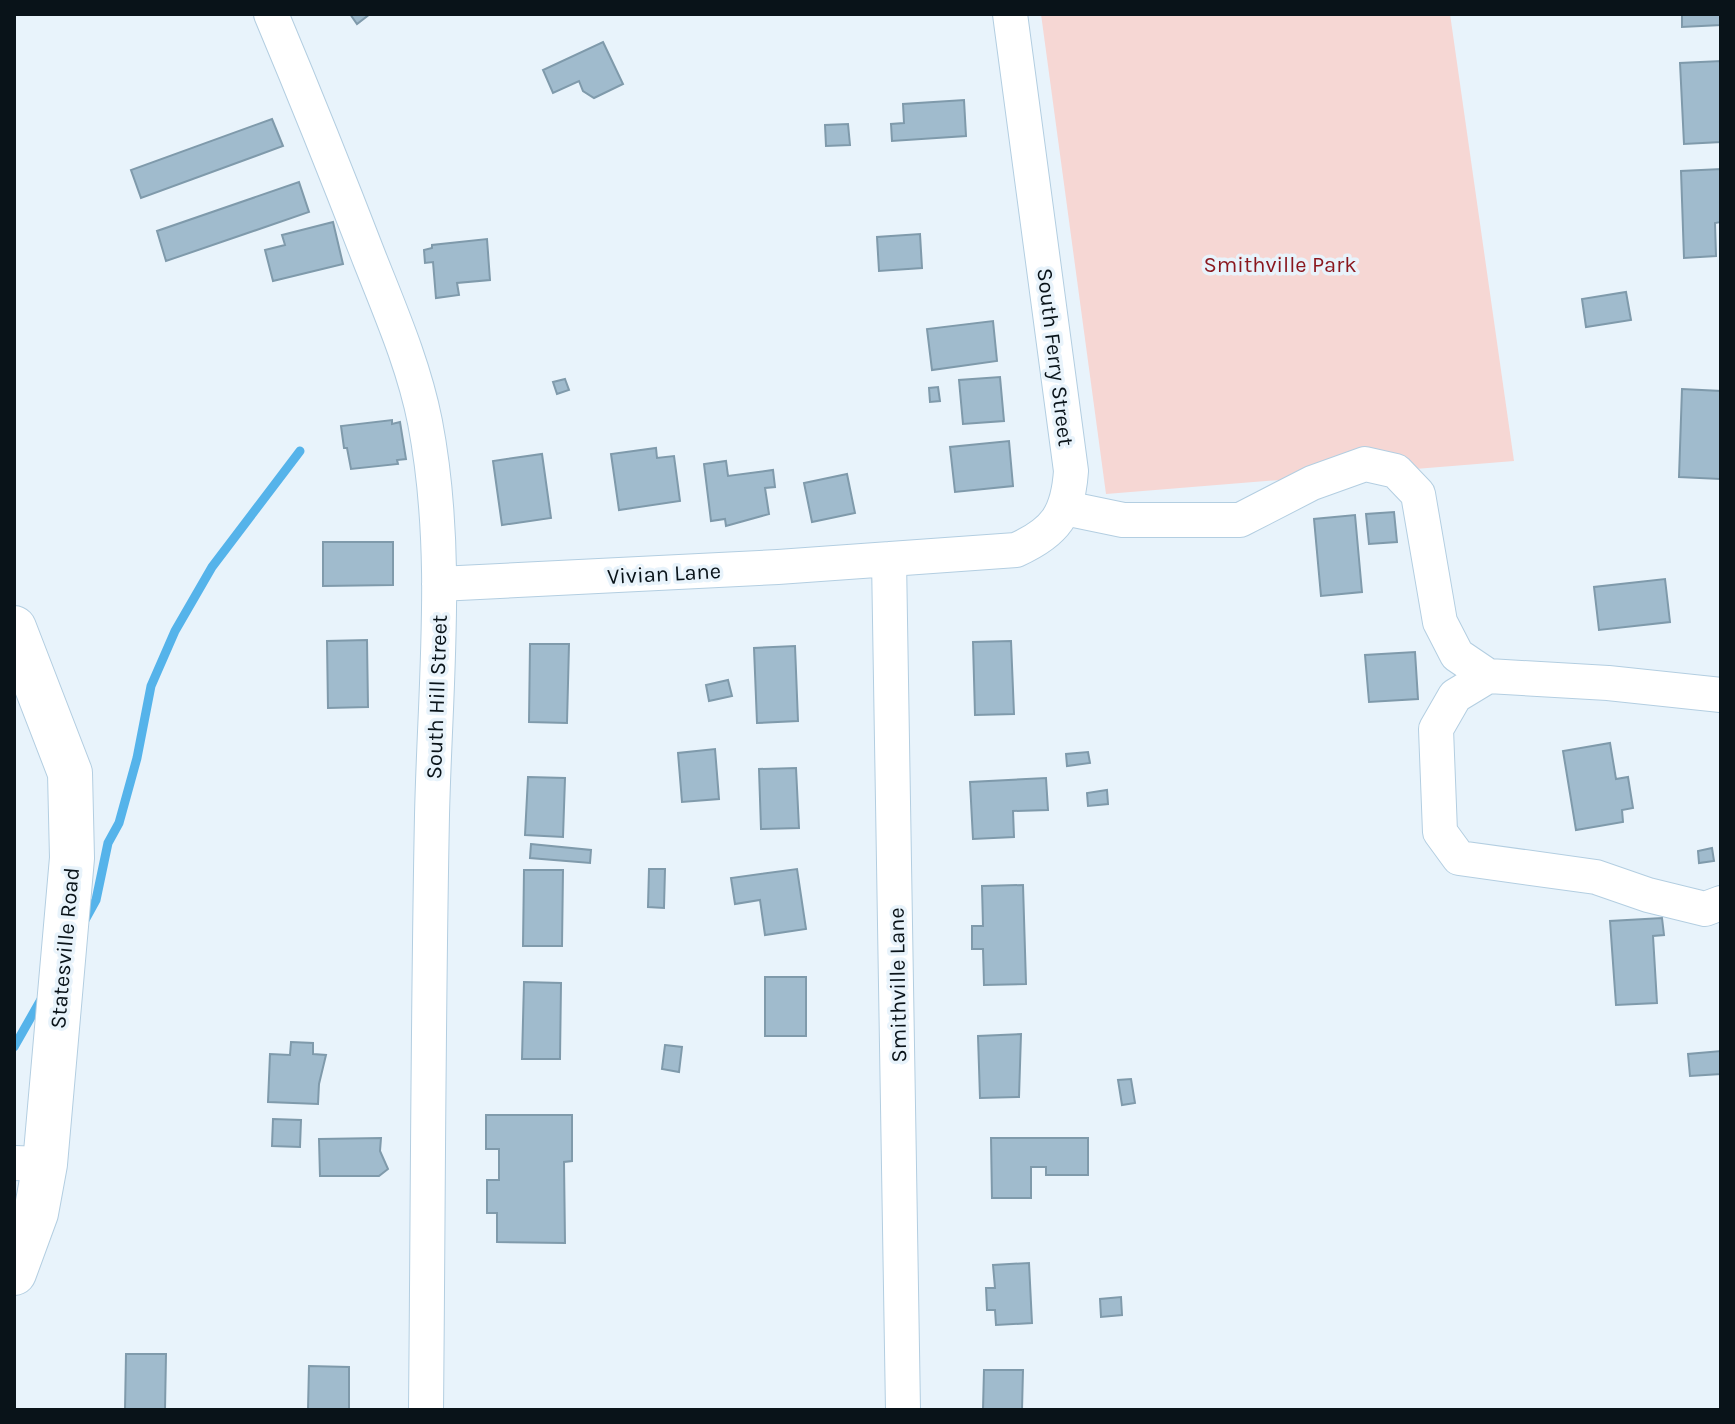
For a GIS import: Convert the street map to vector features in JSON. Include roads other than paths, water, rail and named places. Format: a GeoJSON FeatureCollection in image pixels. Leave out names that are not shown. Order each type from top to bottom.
{"type":"FeatureCollection","features":[{"type":"Feature","properties":{"kind":"main road","name":"Statesville Road"},"geometry":{"type":"LineString","coordinates":[[14,628],[70,773],[72,858],[29,1164],[36,1213],[14,1273]]}},
{"type":"Feature","properties":{"kind":"street","name":"South Hill Street"},"geometry":{"type":"LineString","coordinates":[[271,14],[411,365],[425,420],[439,521],[432,816],[426,1410]]}},
{"type":"Feature","properties":{"kind":"street","name":"South Ferry Street"},"geometry":{"type":"LineString","coordinates":[[1010,14],[1071,471],[1065,508]]}},
{"type":"Feature","properties":{"kind":"street"},"geometry":{"type":"LineString","coordinates":[[889,559],[1016,550],[1050,531],[1065,508],[1123,520],[1240,520],[1312,483],[1365,464],[1396,471],[1418,494],[1440,622],[1457,655],[1488,676],[1608,683],[1721,695]]}},
{"type":"Feature","properties":{"kind":"street","name":"Vivian Lane"},"geometry":{"type":"LineString","coordinates":[[439,584],[889,559]]}},
{"type":"Feature","properties":{"kind":"street","name":"Smithville Lane"},"geometry":{"type":"LineString","coordinates":[[889,559],[903,1410]]}},
{"type":"Feature","properties":{"kind":"street"},"geometry":{"type":"LineString","coordinates":[[1488,676],[1455,696],[1436,729],[1440,832],[1459,858],[1596,877],[1648,895],[1705,909],[1721,903]]}},
{"type":"Feature","properties":{"kind":"waterway"},"geometry":{"type":"LineString","coordinates":[[85,920],[96,900],[108,843],[119,823],[137,758],[151,686],[175,631],[212,567],[300,451]]}},
{"type":"Feature","properties":{"kind":"waterway"},"geometry":{"type":"LineString","coordinates":[[14,1047],[43,996]]}},
{"type":"Feature","properties":{"kind":"park label","name":"Smithville Park"},"geometry":{"type":"Point","coordinates":[1280,264]}}]}
